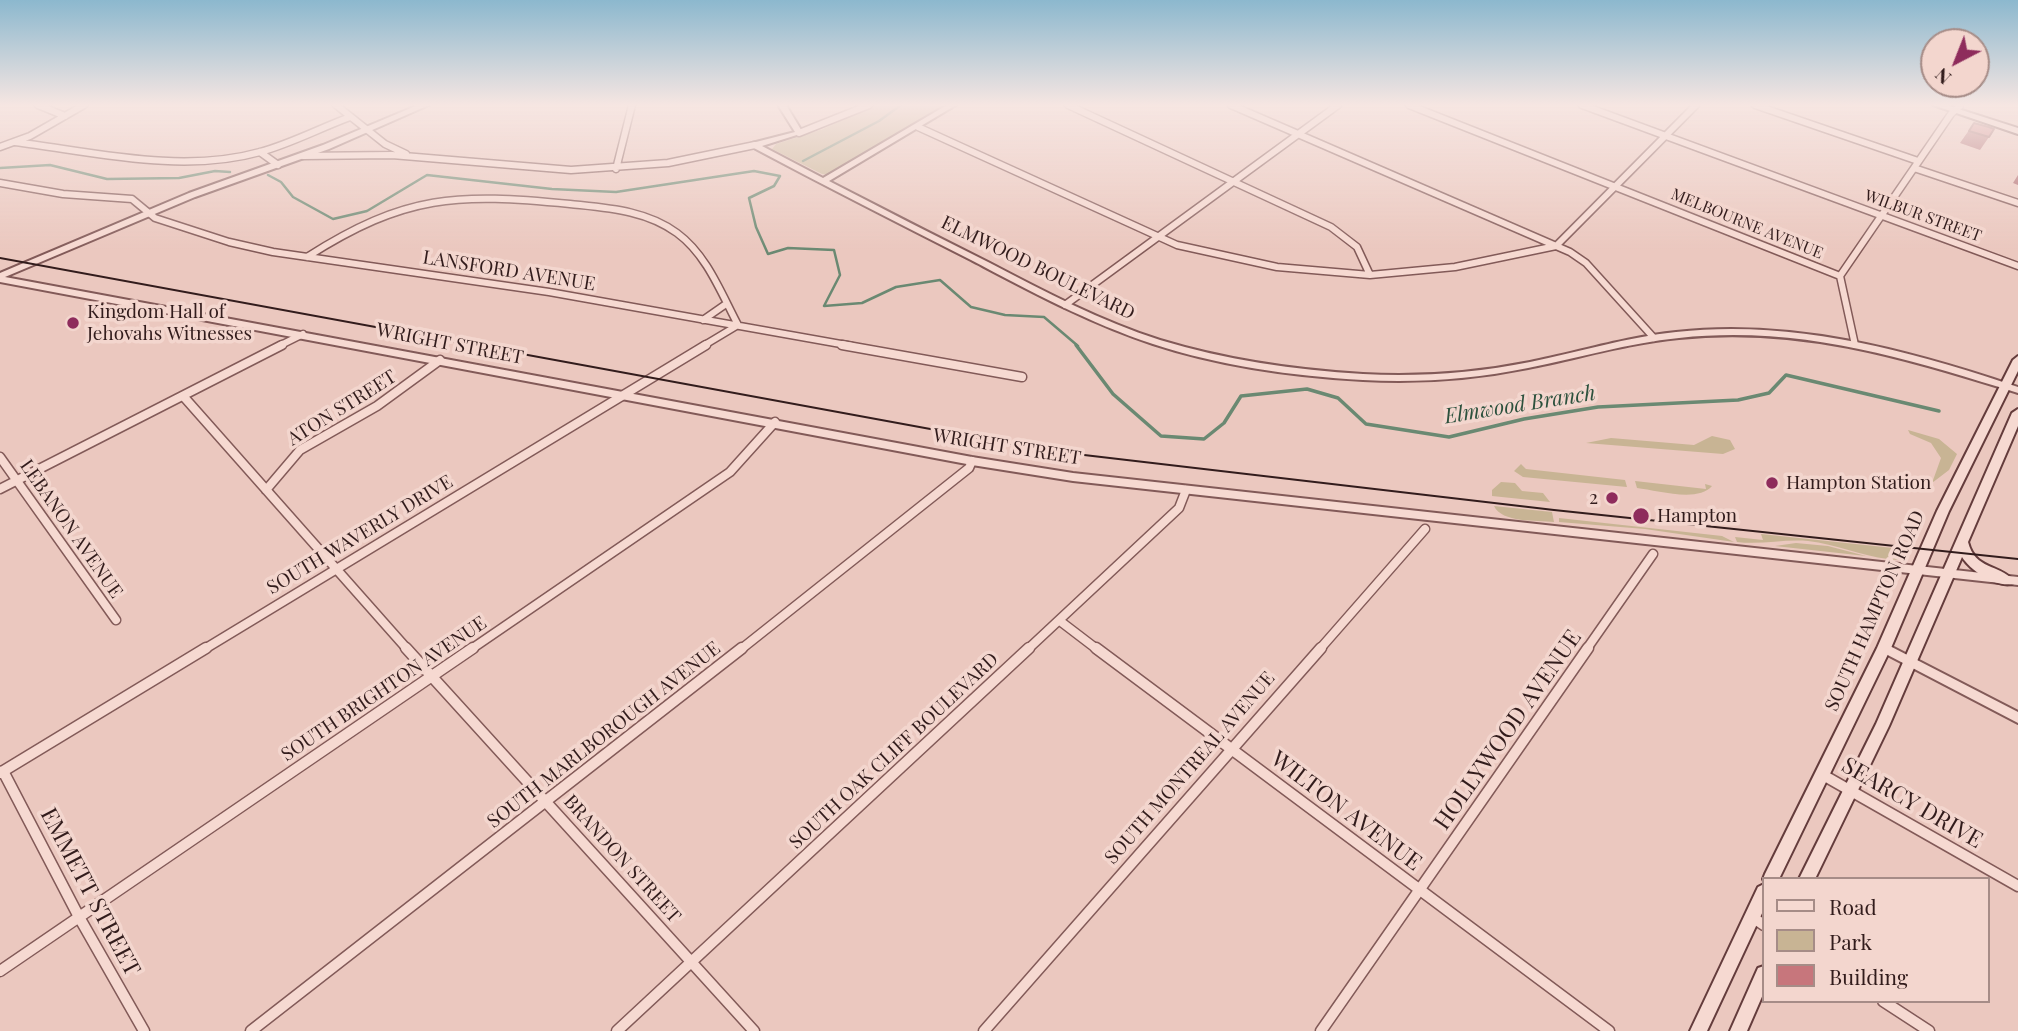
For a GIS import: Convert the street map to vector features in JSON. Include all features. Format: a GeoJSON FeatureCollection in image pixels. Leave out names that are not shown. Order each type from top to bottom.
{"type":"FeatureCollection","features":[{"type":"Feature","properties":{"kind":"main road","name":"SOUTH HAMPTON ROAD"},"geometry":{"type":"LineString","coordinates":[[1772,877],[1884,648],[1917,571],[2018,360]]}},
{"type":"Feature","properties":{"kind":"main road"},"geometry":{"type":"LineString","coordinates":[[1808,877],[1910,663],[2018,413]]}},
{"type":"Feature","properties":{"kind":"main road"},"geometry":{"type":"LineString","coordinates":[[1975,447],[1997,458]]}},
{"type":"Feature","properties":{"kind":"main road"},"geometry":{"type":"LineString","coordinates":[[1962,541],[1965,553],[1975,565],[2013,580]]}},
{"type":"Feature","properties":{"kind":"main road"},"geometry":{"type":"LineString","coordinates":[[1698,1031],[1758,921],[1762,902]]}},
{"type":"Feature","properties":{"kind":"main road"},"geometry":{"type":"LineString","coordinates":[[1738,1031],[1762,978]]}},
{"type":"Feature","properties":{"kind":"street"},"geometry":{"type":"LineString","coordinates":[[110,153],[169,160],[214,160],[254,153]]}},
{"type":"Feature","properties":{"kind":"street"},"geometry":{"type":"LineString","coordinates":[[262,153],[278,165]]}},
{"type":"Feature","properties":{"kind":"street"},"geometry":{"type":"LineString","coordinates":[[0,278],[149,213],[310,153]]}},
{"type":"Feature","properties":{"kind":"street"},"geometry":{"type":"LineString","coordinates":[[406,153],[415,157]]}},
{"type":"Feature","properties":{"kind":"street"},"geometry":{"type":"LineString","coordinates":[[616,169],[620,153]]}},
{"type":"Feature","properties":{"kind":"street"},"geometry":{"type":"LineString","coordinates":[[303,156],[415,157],[529,169],[616,169],[668,163],[716,153]]}},
{"type":"Feature","properties":{"kind":"street","name":"ELMWOOD BOULEVARD"},"geometry":{"type":"LineString","coordinates":[[771,153],[1065,305],[1154,341],[1189,351],[1289,370],[1363,377],[1425,377],[1488,372],[1654,338],[1754,332],[1855,345],[1912,357],[2018,390]]}},
{"type":"Feature","properties":{"kind":"street"},"geometry":{"type":"LineString","coordinates":[[824,181],[873,153]]}},
{"type":"Feature","properties":{"kind":"street"},"geometry":{"type":"LineString","coordinates":[[974,153],[1158,238],[1238,261],[1306,271],[1370,275],[1455,267],[1556,246],[1650,153]]}},
{"type":"Feature","properties":{"kind":"street"},"geometry":{"type":"LineString","coordinates":[[1171,153],[1346,237],[1364,258],[1370,275]]}},
{"type":"Feature","properties":{"kind":"street"},"geometry":{"type":"LineString","coordinates":[[1065,305],[1272,153]]}},
{"type":"Feature","properties":{"kind":"street"},"geometry":{"type":"LineString","coordinates":[[1342,153],[1556,246],[1586,263],[1654,338]]}},
{"type":"Feature","properties":{"kind":"street","name":"MELBOURNE AVENUE"},"geometry":{"type":"LineString","coordinates":[[1530,153],[1840,276]]}},
{"type":"Feature","properties":{"kind":"street","name":"WILBUR STREET"},"geometry":{"type":"LineString","coordinates":[[1712,153],[2018,266]]}},
{"type":"Feature","properties":{"kind":"street"},"geometry":{"type":"LineString","coordinates":[[1886,153],[2018,203]]}},
{"type":"Feature","properties":{"kind":"street"},"geometry":{"type":"LineString","coordinates":[[1855,345],[1840,276],[1924,153]]}},
{"type":"Feature","properties":{"kind":"street","name":"LANSFORD AVENUE"},"geometry":{"type":"LineString","coordinates":[[0,183],[63,194],[132,199],[149,213],[229,242],[307,257],[549,292],[1022,377]]}},
{"type":"Feature","properties":{"kind":"street"},"geometry":{"type":"LineString","coordinates":[[307,257],[327,244],[398,210],[441,200],[485,196],[605,208],[639,215],[678,233],[697,255],[737,325]]}},
{"type":"Feature","properties":{"kind":"street","name":"WRIGHT STREET"},"geometry":{"type":"LineString","coordinates":[[0,278],[972,461],[1124,484],[2013,580]]}},
{"type":"Feature","properties":{"kind":"street"},"geometry":{"type":"LineString","coordinates":[[703,320],[726,304]]}},
{"type":"Feature","properties":{"kind":"street","name":"SOUTH WAVERLY DRIVE"},"geometry":{"type":"LineString","coordinates":[[2,772],[737,325]]}},
{"type":"Feature","properties":{"kind":"street"},"geometry":{"type":"LineString","coordinates":[[0,489],[303,334]]}},
{"type":"Feature","properties":{"kind":"street","name":"ATON STREET"},"geometry":{"type":"LineString","coordinates":[[267,490],[300,450],[377,406],[440,360]]}},
{"type":"Feature","properties":{"kind":"street","name":"BRANDON STREET"},"geometry":{"type":"LineString","coordinates":[[184,397],[335,569],[754,1031]]}},
{"type":"Feature","properties":{"kind":"street","name":"SOUTH BRIGHTON AVENUE"},"geometry":{"type":"LineString","coordinates":[[0,971],[730,472],[775,422]]}},
{"type":"Feature","properties":{"kind":"street","name":"LEBANON AVENUE"},"geometry":{"type":"LineString","coordinates":[[0,457],[116,620]]}},
{"type":"Feature","properties":{"kind":"street","name":"SOUTH MARLBOROUGH AVENUE"},"geometry":{"type":"LineString","coordinates":[[251,1031],[547,802],[958,477],[969,468],[972,461]]}},
{"type":"Feature","properties":{"kind":"street","name":"SOUTH OAK CLIFF BOULEVARD"},"geometry":{"type":"LineString","coordinates":[[617,1031],[1179,508],[1186,489]]}},
{"type":"Feature","properties":{"kind":"street","name":"SOUTH MONTREAL AVENUE"},"geometry":{"type":"LineString","coordinates":[[984,1031],[1424,529]]}},
{"type":"Feature","properties":{"kind":"street","name":"HOLLYWOOD AVENUE"},"geometry":{"type":"LineString","coordinates":[[1321,1031],[1653,554]]}},
{"type":"Feature","properties":{"kind":"street","name":"WILTON AVENUE"},"geometry":{"type":"LineString","coordinates":[[1060,621],[1609,1031]]}},
{"type":"Feature","properties":{"kind":"street"},"geometry":{"type":"LineString","coordinates":[[1884,648],[2018,718]]}},
{"type":"Feature","properties":{"kind":"street","name":"EMMETT STREET"},"geometry":{"type":"LineString","coordinates":[[2,772],[79,917],[144,1031]]}},
{"type":"Feature","properties":{"kind":"street","name":"SEARCY DRIVE"},"geometry":{"type":"LineString","coordinates":[[1823,775],[2018,886]]}},
{"type":"Feature","properties":{"kind":"street"},"geometry":{"type":"LineString","coordinates":[[1886,1003],[1929,1031]]}},
{"type":"Feature","properties":{"kind":"green space"},"geometry":{"type":"Polygon","coordinates":[[[780,153],[866,153],[829,175],[780,153]]]}},
{"type":"Feature","properties":{"kind":"green space"},"geometry":{"type":"Polygon","coordinates":[[[1908,430],[1939,439],[1957,454],[1949,470],[1932,483],[1941,458],[1931,443],[1910,434],[1908,430]]]}},
{"type":"Feature","properties":{"kind":"green space"},"geometry":{"type":"Polygon","coordinates":[[[1712,436],[1730,440],[1735,449],[1723,454],[1586,443],[1611,438],[1694,445],[1712,436]]]}},
{"type":"Feature","properties":{"kind":"green space"},"geometry":{"type":"Polygon","coordinates":[[[1521,464],[1526,469],[1625,480],[1627,487],[1523,477],[1514,471],[1521,464]]]}},
{"type":"Feature","properties":{"kind":"green space"},"geometry":{"type":"Polygon","coordinates":[[[1635,481],[1706,489],[1705,484],[1712,486],[1706,491],[1687,495],[1637,488],[1635,481]]]}},
{"type":"Feature","properties":{"kind":"green space"},"geometry":{"type":"Polygon","coordinates":[[[1501,482],[1515,483],[1522,491],[1543,493],[1550,502],[1492,496],[1492,490],[1501,482]]]}},
{"type":"Feature","properties":{"kind":"green space"},"geometry":{"type":"Polygon","coordinates":[[[1494,506],[1552,512],[1554,522],[1512,518],[1494,506]]]}},
{"type":"Feature","properties":{"kind":"green space"},"geometry":{"type":"Polygon","coordinates":[[[1559,518],[1722,536],[1734,542],[1645,529],[1559,522],[1559,518]]]}},
{"type":"Feature","properties":{"kind":"green space"},"geometry":{"type":"Polygon","coordinates":[[[1761,534],[1912,550],[1898,560],[1808,541],[1746,543],[1737,542],[1735,537],[1763,540],[1761,534]]]}},
{"type":"Feature","properties":{"kind":"green space"},"geometry":{"type":"Polygon","coordinates":[[[1796,543],[1828,546],[1866,556],[1775,546],[1796,543]]]}},
{"type":"Feature","properties":{"kind":"waterway"},"geometry":{"type":"LineString","coordinates":[[803,161],[818,153]]}},
{"type":"Feature","properties":{"kind":"waterway","name":"Elmwood Branch"},"geometry":{"type":"LineString","coordinates":[[0,168],[50,165],[107,179],[179,178],[215,171],[230,172]]}},
{"type":"Feature","properties":{"kind":"waterway","name":"Elmwood Branch"},"geometry":{"type":"LineString","coordinates":[[268,175],[281,182],[293,197],[333,219],[367,211],[427,175],[552,189],[616,192],[754,171],[780,176],[774,186],[749,198],[756,227],[768,254],[788,248],[834,250],[840,275],[824,306],[862,303],[896,287],[940,280],[971,307],[1005,315],[1044,317],[1078,346]]}},
{"type":"Feature","properties":{"kind":"waterway","name":"Elmwood Branch"},"geometry":{"type":"LineString","coordinates":[[1076,345],[1113,394],[1161,436],[1204,439],[1224,423],[1241,396],[1307,389],[1338,398],[1366,424],[1449,437],[1524,419],[1598,407],[1738,400],[1769,393],[1786,375],[1939,411]]}},
{"type":"Feature","properties":{"kind":"tram line"},"geometry":{"type":"LineString","coordinates":[[0,258],[1050,451],[1554,510],[2018,559]]}},
{"type":"Feature","properties":{"kind":"place","name":"Kingdom Hall of Jehovahs Witnesses"},"geometry":{"type":"Point","coordinates":[73,323]}},
{"type":"Feature","properties":{"kind":"place","name":"Hampton Station"},"geometry":{"type":"Point","coordinates":[1772,483]}},
{"type":"Feature","properties":{"kind":"place","name":"2"},"geometry":{"type":"Point","coordinates":[1612,498]}},
{"type":"Feature","properties":{"kind":"place","name":"Hampton"},"geometry":{"type":"Point","coordinates":[1641,516]}}]}
